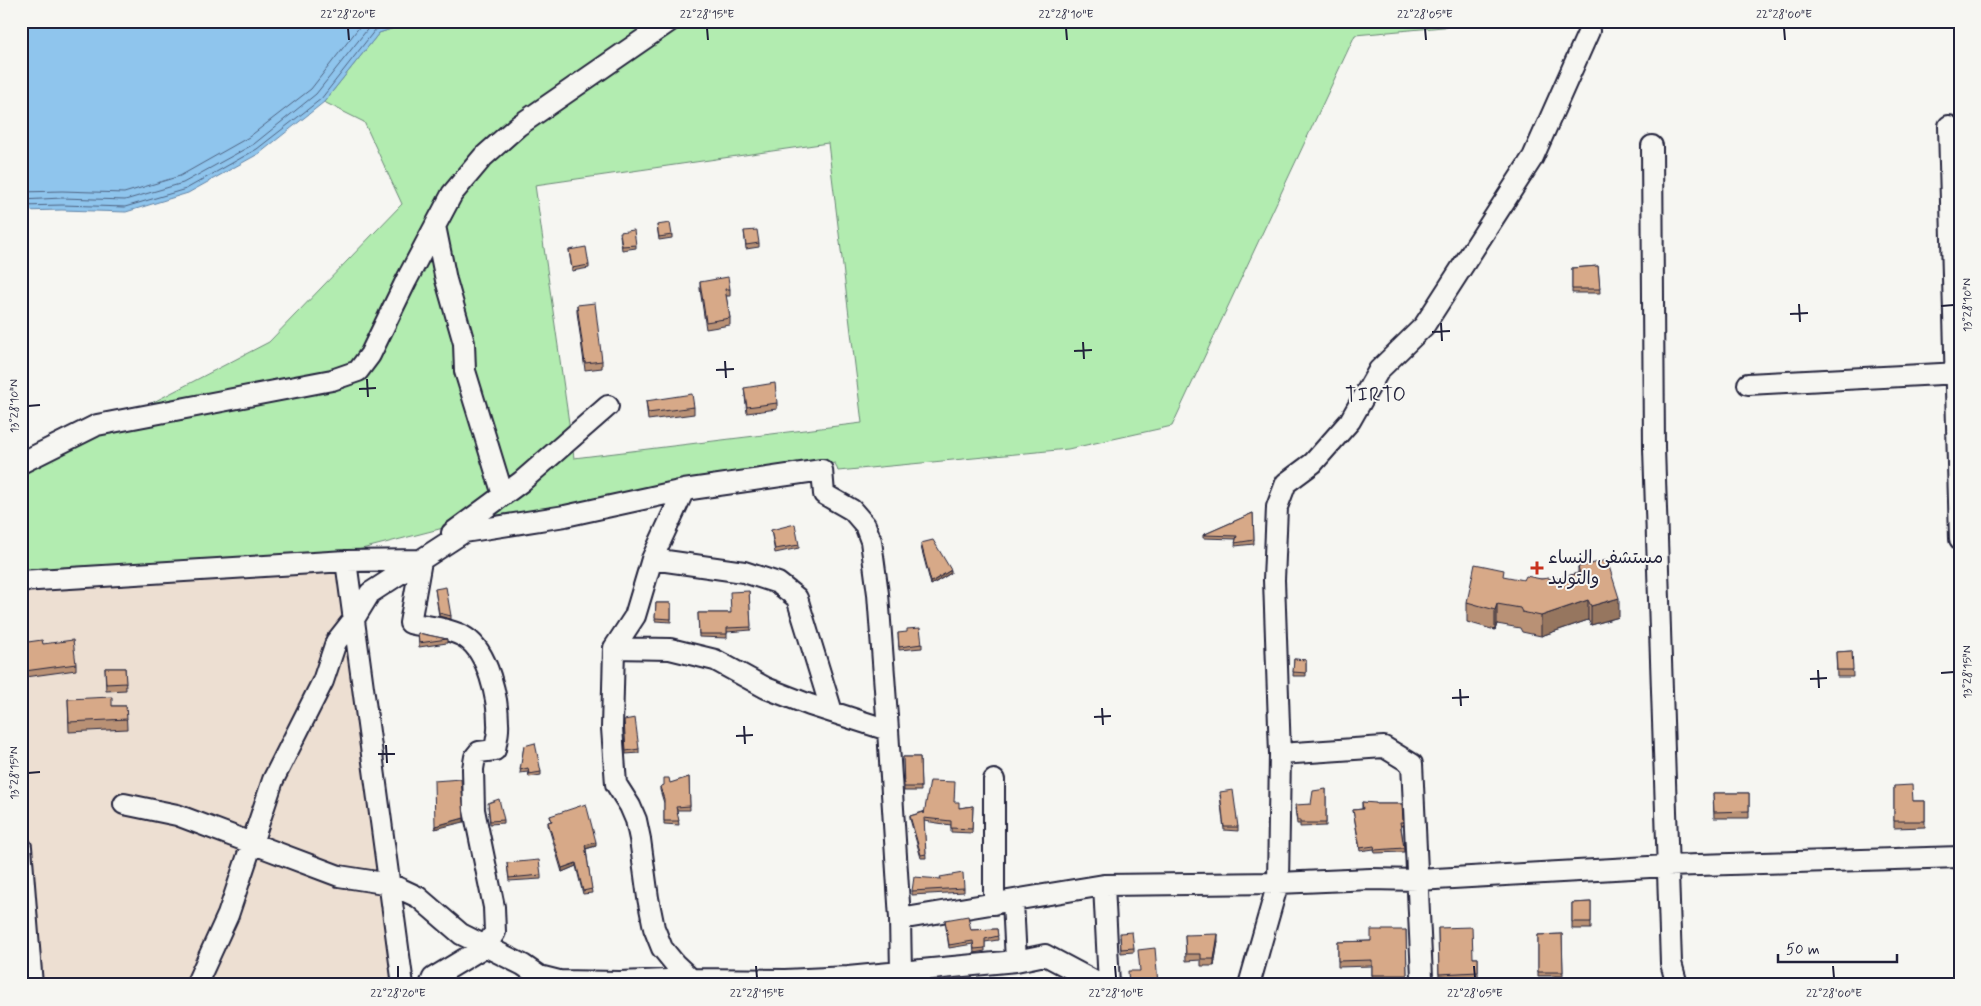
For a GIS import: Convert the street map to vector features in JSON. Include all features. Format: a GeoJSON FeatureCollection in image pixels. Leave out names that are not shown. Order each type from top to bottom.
{"type":"FeatureCollection","features":[{"type":"Feature","properties":{"kind":"street"},"geometry":{"type":"LineString","coordinates":[[21,464],[97,426],[332,380],[358,371],[370,355],[452,194],[483,157],[518,126],[670,21]]}},
{"type":"Feature","properties":{"kind":"street"},"geometry":{"type":"LineString","coordinates":[[1249,985],[1278,883],[1280,754],[1274,580],[1277,507],[1286,482],[1313,463],[1350,421],[1380,370],[1424,326],[1533,157],[1589,31]]}},
{"type":"Feature","properties":{"kind":"street"},"geometry":{"type":"LineString","coordinates":[[1949,126],[1958,373],[1960,539]]}},
{"type":"Feature","properties":{"kind":"street"},"geometry":{"type":"LineString","coordinates":[[1652,146],[1654,448],[1671,963],[1677,985]]}},
{"type":"Feature","properties":{"kind":"street"},"geometry":{"type":"LineString","coordinates":[[435,226],[446,280],[464,343],[465,371],[503,495]]}},
{"type":"Feature","properties":{"kind":"street"},"geometry":{"type":"LineString","coordinates":[[1748,384],[1958,373]]}},
{"type":"Feature","properties":{"kind":"street"},"geometry":{"type":"LineString","coordinates":[[430,985],[433,978],[486,946],[495,932],[496,922],[476,827],[473,769],[475,757],[479,752],[495,750],[499,726],[497,706],[481,654],[466,638],[448,631],[410,623],[420,561],[462,523],[503,495],[608,406]]}},
{"type":"Feature","properties":{"kind":"street"},"geometry":{"type":"LineString","coordinates":[[196,985],[228,915],[273,780],[324,681],[336,642],[354,619],[370,593],[464,532],[566,516],[684,490],[822,470],[824,494],[852,510],[865,526],[871,541],[878,594],[900,919],[898,978]]}},
{"type":"Feature","properties":{"kind":"street"},"geometry":{"type":"LineString","coordinates":[[684,490],[652,559],[635,616],[614,648],[612,728],[616,784],[630,806],[636,820],[654,928],[662,948],[691,979]]}},
{"type":"Feature","properties":{"kind":"street"},"geometry":{"type":"LineString","coordinates":[[652,559],[744,572],[778,583],[797,598],[832,712]]}},
{"type":"Feature","properties":{"kind":"street"},"geometry":{"type":"LineString","coordinates":[[21,581],[346,561],[420,561]]}},
{"type":"Feature","properties":{"kind":"street"},"geometry":{"type":"LineString","coordinates":[[346,561],[403,985]]}},
{"type":"Feature","properties":{"kind":"street"},"geometry":{"type":"LineString","coordinates":[[614,648],[670,649],[715,660],[766,688],[810,705],[888,730]]}},
{"type":"Feature","properties":{"kind":"street"},"geometry":{"type":"LineString","coordinates":[[1280,754],[1384,747],[1412,764],[1422,977],[1419,985]]}},
{"type":"Feature","properties":{"kind":"street"},"geometry":{"type":"LineString","coordinates":[[994,780],[1003,903],[1016,961]]}},
{"type":"Feature","properties":{"kind":"street"},"geometry":{"type":"LineString","coordinates":[[124,804],[177,814],[339,876],[390,884],[418,897],[461,934],[523,965],[540,976],[559,982],[691,979],[785,980],[848,977],[898,978],[1045,955],[1092,980],[1095,985]]}},
{"type":"Feature","properties":{"kind":"street"},"geometry":{"type":"LineString","coordinates":[[21,847],[32,985]]}},
{"type":"Feature","properties":{"kind":"street"},"geometry":{"type":"LineString","coordinates":[[900,919],[1104,885],[1278,883],[1370,879],[1418,880],[1667,866],[1960,857]]}},
{"type":"Feature","properties":{"kind":"street"},"geometry":{"type":"LineString","coordinates":[[1104,885],[1109,985]]}},
{"type":"Feature","properties":{"kind":"shaded area"},"geometry":{"type":"Polygon","coordinates":[[[339,569],[394,985],[21,985],[21,586],[339,569]]]}},
{"type":"Feature","properties":{"kind":"green space"},"geometry":{"type":"Polygon","coordinates":[[[415,21],[1509,21],[1355,35],[1172,426],[1068,449],[838,471],[835,463],[451,526],[350,552],[21,575],[21,471],[269,342],[402,204],[364,122],[324,102],[379,33],[415,21]],[[828,143],[535,185],[574,458],[862,423],[828,143]]]}},
{"type":"Feature","properties":{"kind":"water"},"geometry":{"type":"Polygon","coordinates":[[[21,21],[415,21],[379,33],[324,102],[260,153],[188,193],[126,212],[21,211],[21,21]]]}},
{"type":"Feature","properties":{"kind":"building"},"geometry":{"type":"Polygon","coordinates":[[[670,223],[672,235],[659,237],[657,225],[670,223]]]}},
{"type":"Feature","properties":{"kind":"building"},"geometry":{"type":"Polygon","coordinates":[[[634,230],[636,245],[622,246],[620,232],[634,230]]]}},
{"type":"Feature","properties":{"kind":"building"},"geometry":{"type":"Polygon","coordinates":[[[757,230],[759,243],[746,245],[744,231],[757,230]]]}},
{"type":"Feature","properties":{"kind":"building"},"geometry":{"type":"Polygon","coordinates":[[[586,247],[589,265],[572,268],[569,250],[586,247]]]}},
{"type":"Feature","properties":{"kind":"building"},"geometry":{"type":"Polygon","coordinates":[[[1598,266],[1600,289],[1572,289],[1572,268],[1598,266]]]}},
{"type":"Feature","properties":{"kind":"building"},"geometry":{"type":"Polygon","coordinates":[[[728,277],[730,289],[725,289],[730,318],[706,322],[700,282],[728,277]]]}},
{"type":"Feature","properties":{"kind":"building"},"geometry":{"type":"Polygon","coordinates":[[[595,303],[602,361],[585,363],[577,305],[595,303]]]}},
{"type":"Feature","properties":{"kind":"building"},"geometry":{"type":"Polygon","coordinates":[[[775,383],[777,403],[747,407],[744,388],[775,383]]]}},
{"type":"Feature","properties":{"kind":"building"},"geometry":{"type":"Polygon","coordinates":[[[692,394],[694,407],[648,413],[646,401],[692,394]]]}},
{"type":"Feature","properties":{"kind":"building"},"geometry":{"type":"Polygon","coordinates":[[[1253,513],[1254,540],[1235,543],[1237,536],[1203,535],[1253,513]]]}},
{"type":"Feature","properties":{"kind":"building"},"geometry":{"type":"Polygon","coordinates":[[[795,524],[799,545],[775,549],[771,530],[795,524]]]}},
{"type":"Feature","properties":{"kind":"building"},"geometry":{"type":"Polygon","coordinates":[[[933,540],[951,570],[931,582],[921,543],[933,540]]]}},
{"type":"Feature","properties":{"kind":"building"},"geometry":{"type":"Polygon","coordinates":[[[1607,560],[1619,598],[1591,606],[1588,600],[1541,616],[1522,612],[1520,608],[1497,604],[1495,610],[1467,602],[1475,564],[1504,570],[1503,576],[1524,580],[1526,576],[1541,579],[1549,578],[1552,580],[1580,573],[1578,567],[1607,560]]]}},
{"type":"Feature","properties":{"kind":"building"},"geometry":{"type":"Polygon","coordinates":[[[446,587],[451,616],[439,613],[435,589],[446,587]]]}},
{"type":"Feature","properties":{"kind":"building"},"geometry":{"type":"Polygon","coordinates":[[[749,591],[751,627],[727,628],[727,634],[699,634],[698,613],[731,613],[730,592],[749,591]]]}},
{"type":"Feature","properties":{"kind":"building"},"geometry":{"type":"Polygon","coordinates":[[[656,603],[671,603],[671,619],[655,618],[656,603]]]}},
{"type":"Feature","properties":{"kind":"building"},"geometry":{"type":"Polygon","coordinates":[[[920,628],[922,644],[899,647],[898,633],[907,632],[907,629],[920,628]]]}},
{"type":"Feature","properties":{"kind":"building"},"geometry":{"type":"Polygon","coordinates":[[[418,633],[447,639],[419,643],[418,633]]]}},
{"type":"Feature","properties":{"kind":"building"},"geometry":{"type":"Polygon","coordinates":[[[42,640],[43,644],[73,640],[76,664],[25,671],[21,643],[42,640]]]}},
{"type":"Feature","properties":{"kind":"building"},"geometry":{"type":"Polygon","coordinates":[[[1852,651],[1853,670],[1837,670],[1836,652],[1852,651]]]}},
{"type":"Feature","properties":{"kind":"building"},"geometry":{"type":"Polygon","coordinates":[[[1294,659],[1306,660],[1306,673],[1293,672],[1294,659]]]}},
{"type":"Feature","properties":{"kind":"building"},"geometry":{"type":"Polygon","coordinates":[[[105,668],[125,668],[126,683],[106,684],[105,668]]]}},
{"type":"Feature","properties":{"kind":"building"},"geometry":{"type":"Polygon","coordinates":[[[112,697],[112,706],[126,706],[127,719],[69,722],[68,699],[112,697]]]}},
{"type":"Feature","properties":{"kind":"building"},"geometry":{"type":"Polygon","coordinates":[[[635,718],[639,749],[626,751],[624,720],[635,718]]]}},
{"type":"Feature","properties":{"kind":"building"},"geometry":{"type":"Polygon","coordinates":[[[535,743],[541,772],[529,774],[528,768],[520,770],[524,746],[535,743]]]}},
{"type":"Feature","properties":{"kind":"building"},"geometry":{"type":"Polygon","coordinates":[[[903,757],[920,757],[921,787],[904,787],[903,757]]]}},
{"type":"Feature","properties":{"kind":"building"},"geometry":{"type":"Polygon","coordinates":[[[689,777],[690,806],[676,807],[679,821],[664,821],[664,799],[660,787],[664,785],[664,778],[669,778],[670,783],[689,777]]]}},
{"type":"Feature","properties":{"kind":"building"},"geometry":{"type":"Polygon","coordinates":[[[461,779],[464,818],[435,826],[434,781],[461,779]]]}},
{"type":"Feature","properties":{"kind":"building"},"geometry":{"type":"Polygon","coordinates":[[[930,781],[955,782],[954,802],[959,802],[959,808],[973,806],[972,829],[951,828],[951,821],[924,818],[926,854],[921,855],[910,816],[924,812],[924,814],[930,781]]]}},
{"type":"Feature","properties":{"kind":"building"},"geometry":{"type":"Polygon","coordinates":[[[1912,785],[1913,801],[1925,801],[1925,821],[1894,821],[1894,786],[1912,785]]]}},
{"type":"Feature","properties":{"kind":"building"},"geometry":{"type":"Polygon","coordinates":[[[1326,789],[1326,823],[1300,823],[1300,820],[1297,820],[1295,805],[1311,804],[1313,791],[1326,789]]]}},
{"type":"Feature","properties":{"kind":"building"},"geometry":{"type":"Polygon","coordinates":[[[1233,790],[1238,827],[1224,827],[1220,792],[1233,790]]]}},
{"type":"Feature","properties":{"kind":"building"},"geometry":{"type":"Polygon","coordinates":[[[1713,793],[1749,793],[1749,811],[1714,812],[1713,793]]]}},
{"type":"Feature","properties":{"kind":"building"},"geometry":{"type":"Polygon","coordinates":[[[499,799],[504,820],[490,821],[488,803],[499,799]]]}},
{"type":"Feature","properties":{"kind":"building"},"geometry":{"type":"Polygon","coordinates":[[[1362,802],[1402,804],[1403,822],[1400,822],[1404,848],[1375,850],[1374,846],[1360,848],[1353,810],[1363,809],[1362,802]]]}},
{"type":"Feature","properties":{"kind":"building"},"geometry":{"type":"Polygon","coordinates":[[[586,804],[596,842],[585,845],[592,889],[583,891],[576,863],[562,868],[548,822],[552,821],[550,816],[586,804]]]}},
{"type":"Feature","properties":{"kind":"building"},"geometry":{"type":"Polygon","coordinates":[[[539,860],[541,875],[509,878],[507,863],[539,860]]]}},
{"type":"Feature","properties":{"kind":"building"},"geometry":{"type":"Polygon","coordinates":[[[963,873],[964,888],[912,891],[914,877],[941,879],[940,877],[963,873]]]}},
{"type":"Feature","properties":{"kind":"building"},"geometry":{"type":"Polygon","coordinates":[[[1591,902],[1591,922],[1572,922],[1572,903],[1591,902]]]}},
{"type":"Feature","properties":{"kind":"building"},"geometry":{"type":"Polygon","coordinates":[[[968,916],[971,930],[997,929],[998,936],[985,939],[985,948],[974,949],[973,941],[949,945],[945,920],[968,916]]]}},
{"type":"Feature","properties":{"kind":"building"},"geometry":{"type":"Polygon","coordinates":[[[1472,927],[1473,958],[1478,958],[1478,972],[1439,974],[1438,928],[1472,927]]]}},
{"type":"Feature","properties":{"kind":"building"},"geometry":{"type":"Polygon","coordinates":[[[1371,930],[1406,930],[1407,975],[1372,975],[1372,960],[1338,961],[1338,942],[1371,941],[1371,930]]]}},
{"type":"Feature","properties":{"kind":"building"},"geometry":{"type":"Polygon","coordinates":[[[1132,932],[1134,948],[1121,949],[1120,933],[1132,932]]]}},
{"type":"Feature","properties":{"kind":"building"},"geometry":{"type":"Polygon","coordinates":[[[1218,934],[1214,959],[1201,959],[1201,954],[1186,954],[1185,935],[1218,934]]]}},
{"type":"Feature","properties":{"kind":"building"},"geometry":{"type":"Polygon","coordinates":[[[1562,934],[1563,972],[1538,972],[1538,935],[1562,934]]]}},
{"type":"Feature","properties":{"kind":"building"},"geometry":{"type":"Polygon","coordinates":[[[1155,948],[1158,984],[1129,985],[1128,971],[1140,971],[1138,950],[1155,948]]]}},
{"type":"Feature","properties":{"kind":"place","name":"مستشفى النساء والتوليد"},"geometry":{"type":"Point","coordinates":[1537,568]}},
{"type":"Feature","properties":{"kind":"district","name":"TIRTO"},"geometry":{"type":"Point","coordinates":[1376,395]}}]}
